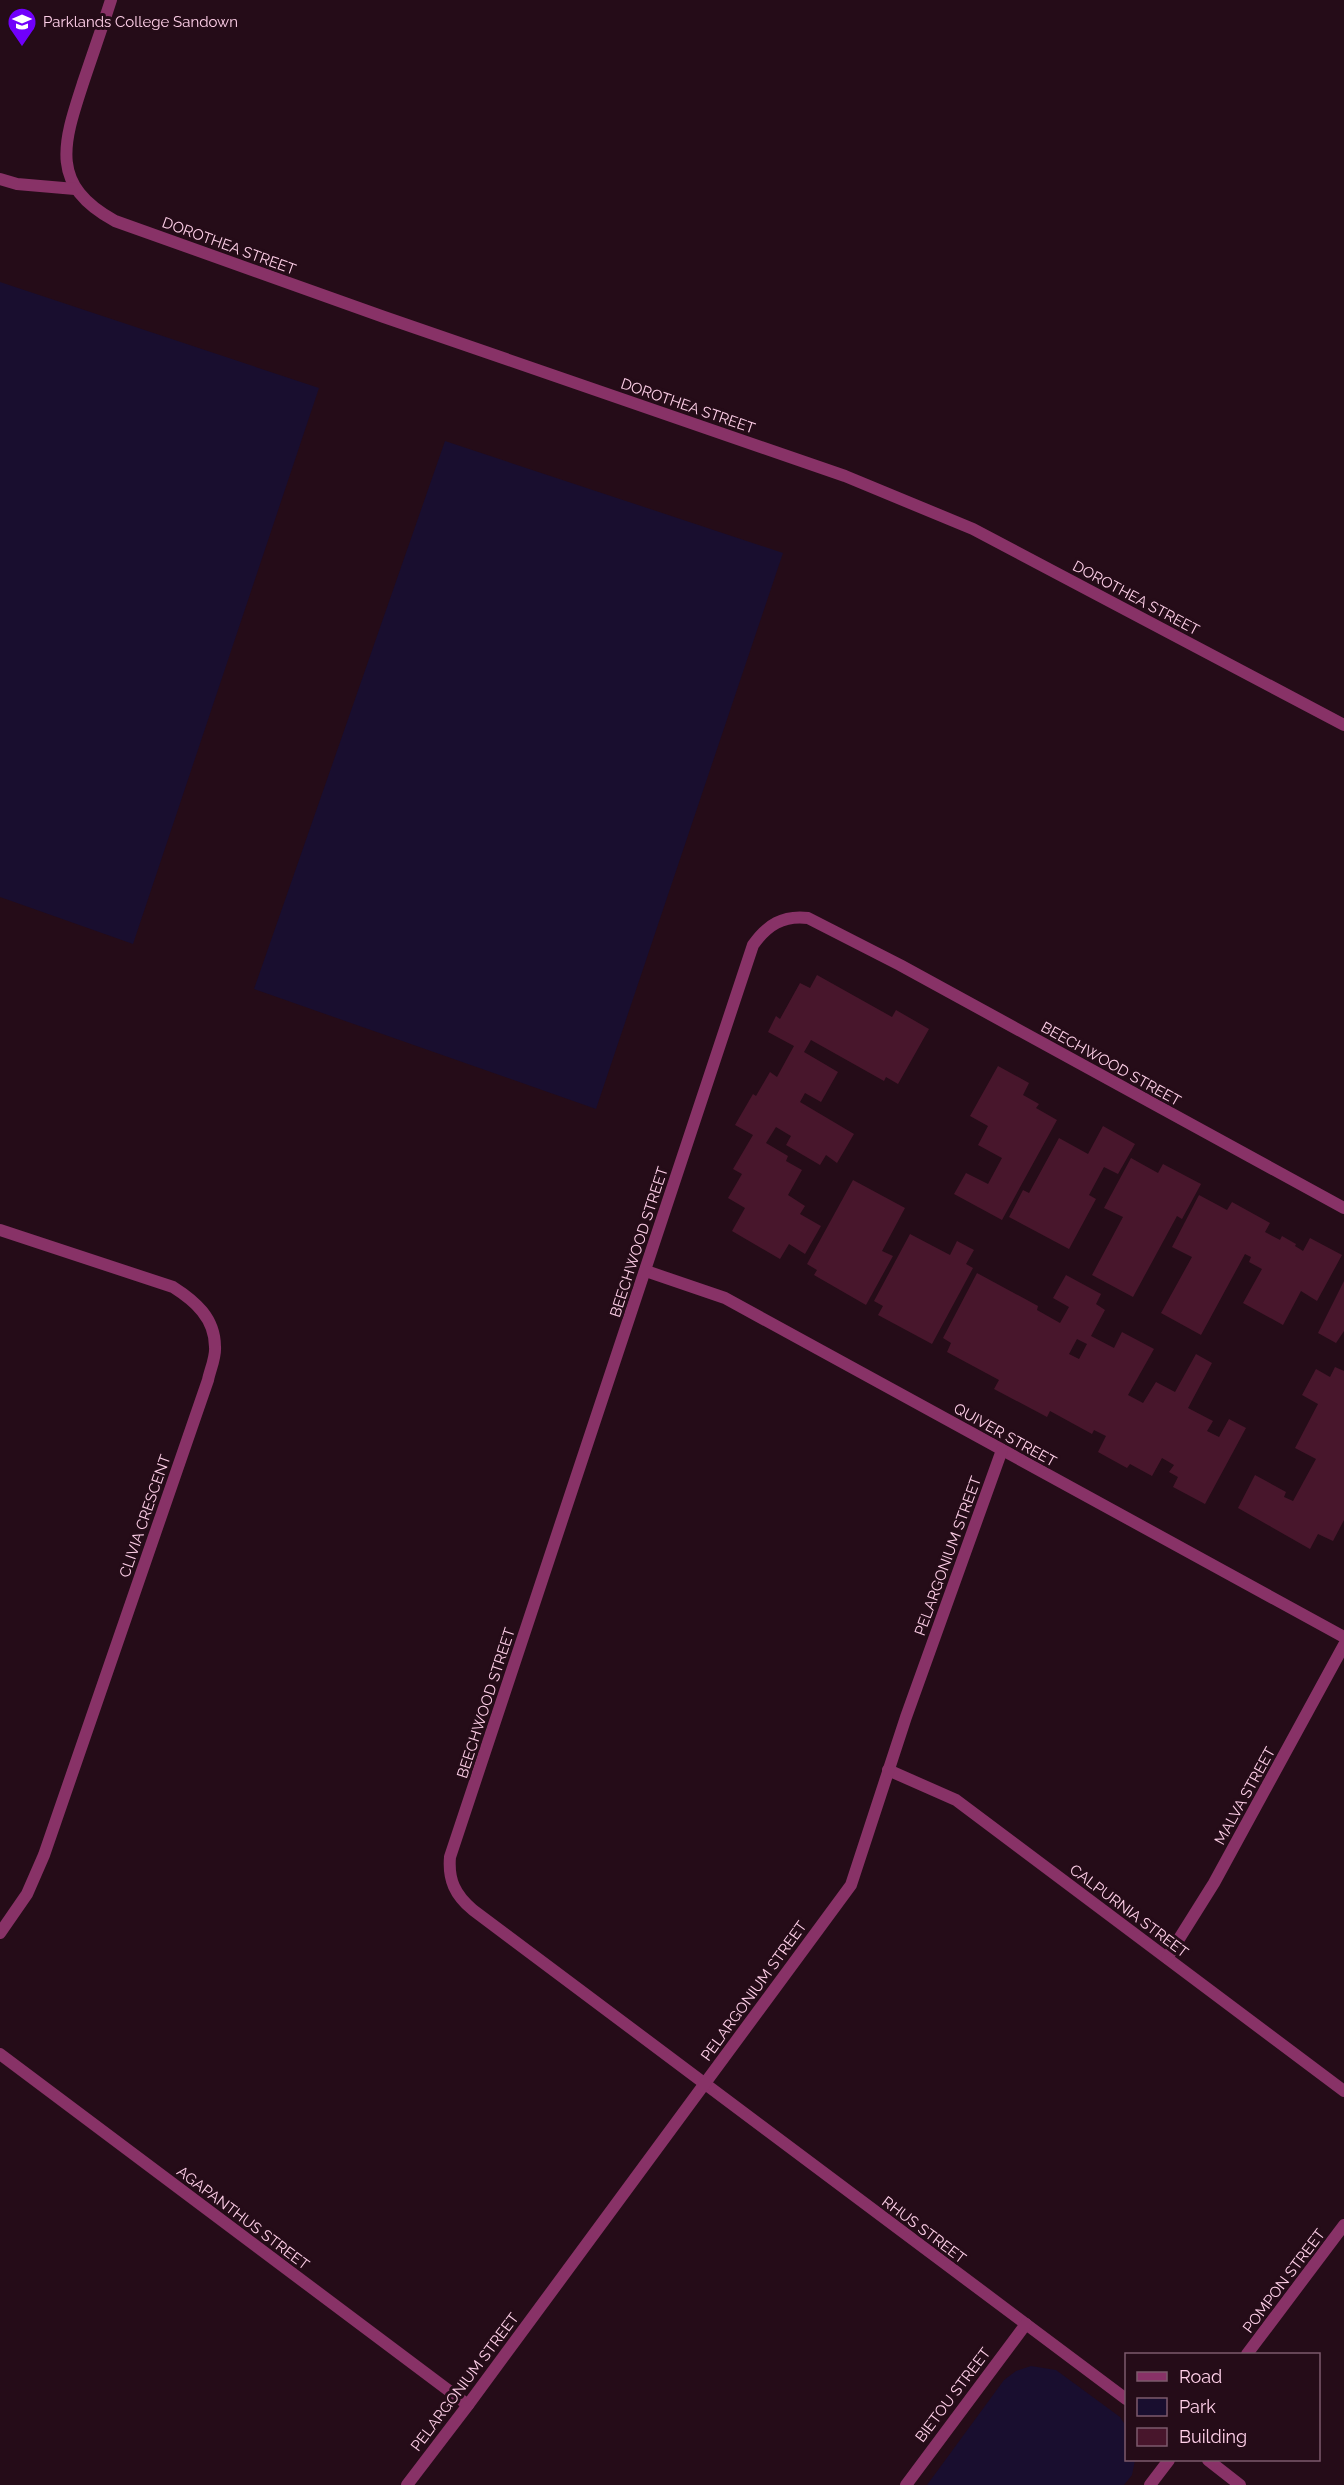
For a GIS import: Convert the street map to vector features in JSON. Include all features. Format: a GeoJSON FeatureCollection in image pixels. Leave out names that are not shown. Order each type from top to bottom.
{"type":"FeatureCollection","features":[{"type":"Feature","properties":{"kind":"street"},"geometry":{"type":"LineString","coordinates":[[0,179],[17,184],[75,189],[66,161],[67,131],[111,0]]}},
{"type":"Feature","properties":{"kind":"street","name":"DOROTHEA STREET"},"geometry":{"type":"LineString","coordinates":[[75,189],[93,209],[115,221],[384,317],[845,476],[973,529],[1344,725]]}},
{"type":"Feature","properties":{"kind":"street","name":"BEECHWOOD STREET"},"geometry":{"type":"LineString","coordinates":[[704,2085],[463,1902],[455,1892],[449,1869],[450,1857],[753,945],[762,932],[775,922],[797,916],[808,918],[900,965],[1344,1208]]}},
{"type":"Feature","properties":{"kind":"street","name":"CLIVIA CRESCENT"},"geometry":{"type":"LineString","coordinates":[[0,1230],[173,1287],[195,1301],[209,1321],[215,1347],[204,1391],[44,1855],[27,1894],[0,1933]]}},
{"type":"Feature","properties":{"kind":"street","name":"QUIVER STREET"},"geometry":{"type":"LineString","coordinates":[[646,1270],[725,1298],[1344,1637]]}},
{"type":"Feature","properties":{"kind":"street","name":"PELARGONIUM STREET"},"geometry":{"type":"LineString","coordinates":[[407,2485],[851,1885],[888,1770],[1002,1450]]}},
{"type":"Feature","properties":{"kind":"street","name":"MALVA STREET"},"geometry":{"type":"LineString","coordinates":[[1167,1958],[1214,1882],[1344,1645]]}},
{"type":"Feature","properties":{"kind":"street","name":"CALPURNIA STREET"},"geometry":{"type":"LineString","coordinates":[[888,1770],[956,1800],[1344,2091]]}},
{"type":"Feature","properties":{"kind":"street","name":"AGAPANTHUS STREET"},"geometry":{"type":"LineString","coordinates":[[0,2054],[468,2405]]}},
{"type":"Feature","properties":{"kind":"street","name":"RHUS STREET"},"geometry":{"type":"LineString","coordinates":[[704,2085],[1125,2397]]}},
{"type":"Feature","properties":{"kind":"street","name":"POMPON STREET"},"geometry":{"type":"LineString","coordinates":[[1248,2353],[1344,2225]]}},
{"type":"Feature","properties":{"kind":"street","name":"BIETOU STREET"},"geometry":{"type":"LineString","coordinates":[[906,2485],[1026,2324]]}},
{"type":"Feature","properties":{"kind":"street"},"geometry":{"type":"LineString","coordinates":[[1150,2485],[1168,2461]]}},
{"type":"Feature","properties":{"kind":"street"},"geometry":{"type":"LineString","coordinates":[[1209,2461],[1240,2485]]}},
{"type":"Feature","properties":{"kind":"green space"},"geometry":{"type":"Polygon","coordinates":[[[0,282],[319,388],[133,944],[0,897],[0,282]]]}},
{"type":"Feature","properties":{"kind":"green space"},"geometry":{"type":"Polygon","coordinates":[[[445,441],[783,553],[596,1109],[254,989],[445,441]]]}},
{"type":"Feature","properties":{"kind":"green space"},"geometry":{"type":"Polygon","coordinates":[[[1031,2366],[1056,2370],[1120,2417],[1125,2424],[1125,2461],[1135,2461],[1132,2475],[1124,2485],[927,2485],[1004,2380],[1016,2371],[1031,2366]]]}},
{"type":"Feature","properties":{"kind":"building"},"geometry":{"type":"Polygon","coordinates":[[[817,975],[892,1017],[896,1010],[929,1029],[898,1084],[886,1077],[884,1081],[811,1040],[804,1052],[838,1072],[821,1102],[805,1093],[800,1102],[854,1134],[837,1163],[826,1155],[820,1165],[786,1145],[791,1136],[776,1127],[766,1143],[788,1156],[786,1161],[802,1170],[788,1195],[805,1206],[800,1214],[821,1226],[805,1254],[789,1244],[780,1259],[732,1231],[745,1208],[728,1198],[742,1174],[733,1169],[753,1135],[735,1125],[753,1094],[756,1096],[770,1072],[777,1077],[794,1046],[768,1032],[776,1016],[780,1019],[800,983],[810,988],[817,975]]]}},
{"type":"Feature","properties":{"kind":"building"},"geometry":{"type":"Polygon","coordinates":[[[998,1066],[1029,1083],[1023,1095],[1039,1104],[1036,1108],[1057,1120],[1002,1220],[954,1194],[966,1173],[988,1184],[1002,1158],[978,1145],[988,1126],[970,1116],[998,1066]]]}},
{"type":"Feature","properties":{"kind":"building"},"geometry":{"type":"Polygon","coordinates":[[[1103,1126],[1135,1144],[1118,1174],[1104,1167],[1089,1195],[1096,1199],[1069,1249],[1009,1217],[1023,1190],[1029,1193],[1059,1138],[1088,1154],[1103,1126]]]}},
{"type":"Feature","properties":{"kind":"building"},"geometry":{"type":"Polygon","coordinates":[[[1131,1158],[1158,1173],[1163,1164],[1201,1184],[1182,1219],[1177,1216],[1133,1297],[1092,1275],[1123,1217],[1104,1208],[1131,1158]]]}},
{"type":"Feature","properties":{"kind":"building"},"geometry":{"type":"Polygon","coordinates":[[[853,1180],[905,1208],[882,1251],[893,1256],[866,1305],[814,1275],[817,1270],[807,1264],[853,1180]]]}},
{"type":"Feature","properties":{"kind":"building"},"geometry":{"type":"Polygon","coordinates":[[[1199,1195],[1227,1210],[1232,1202],[1270,1223],[1265,1232],[1280,1240],[1282,1236],[1303,1251],[1310,1238],[1342,1255],[1317,1301],[1301,1291],[1283,1325],[1243,1303],[1262,1269],[1249,1262],[1251,1257],[1245,1254],[1201,1335],[1161,1313],[1192,1257],[1172,1247],[1199,1195]]]}},
{"type":"Feature","properties":{"kind":"building"},"geometry":{"type":"Polygon","coordinates":[[[910,1234],[950,1255],[957,1241],[974,1250],[966,1264],[973,1268],[932,1344],[878,1315],[883,1306],[874,1301],[910,1234]]]}},
{"type":"Feature","properties":{"kind":"building"},"geometry":{"type":"Polygon","coordinates":[[[977,1273],[1038,1306],[1037,1310],[1060,1323],[1069,1307],[1053,1298],[1066,1275],[1101,1294],[1096,1304],[1105,1310],[1091,1336],[1114,1348],[1122,1332],[1154,1349],[1128,1395],[1143,1403],[1156,1382],[1175,1392],[1196,1354],[1212,1363],[1188,1408],[1213,1421],[1207,1431],[1219,1437],[1229,1419],[1246,1428],[1205,1504],[1173,1487],[1178,1477],[1169,1472],[1174,1465],[1162,1458],[1152,1476],[1130,1464],[1127,1468],[1098,1452],[1106,1436],[1094,1430],[1092,1434],[1050,1411],[1047,1417],[994,1389],[999,1380],[947,1352],[951,1343],[943,1338],[977,1273]],[[1077,1339],[1069,1354],[1079,1359],[1087,1344],[1077,1339]]]}},
{"type":"Feature","properties":{"kind":"building"},"geometry":{"type":"Polygon","coordinates":[[[1344,1281],[1344,1331],[1336,1343],[1318,1333],[1344,1281]]]}},
{"type":"Feature","properties":{"kind":"building"},"geometry":{"type":"Polygon","coordinates":[[[1335,1367],[1344,1371],[1344,1520],[1333,1541],[1318,1534],[1310,1549],[1238,1508],[1255,1475],[1286,1492],[1284,1497],[1293,1501],[1316,1459],[1295,1448],[1318,1404],[1302,1395],[1316,1369],[1330,1377],[1335,1367]]]}},
{"type":"Feature","properties":{"kind":"place","name":"Parklands College Sandown"},"geometry":{"type":"Point","coordinates":[22,48]}}]}
